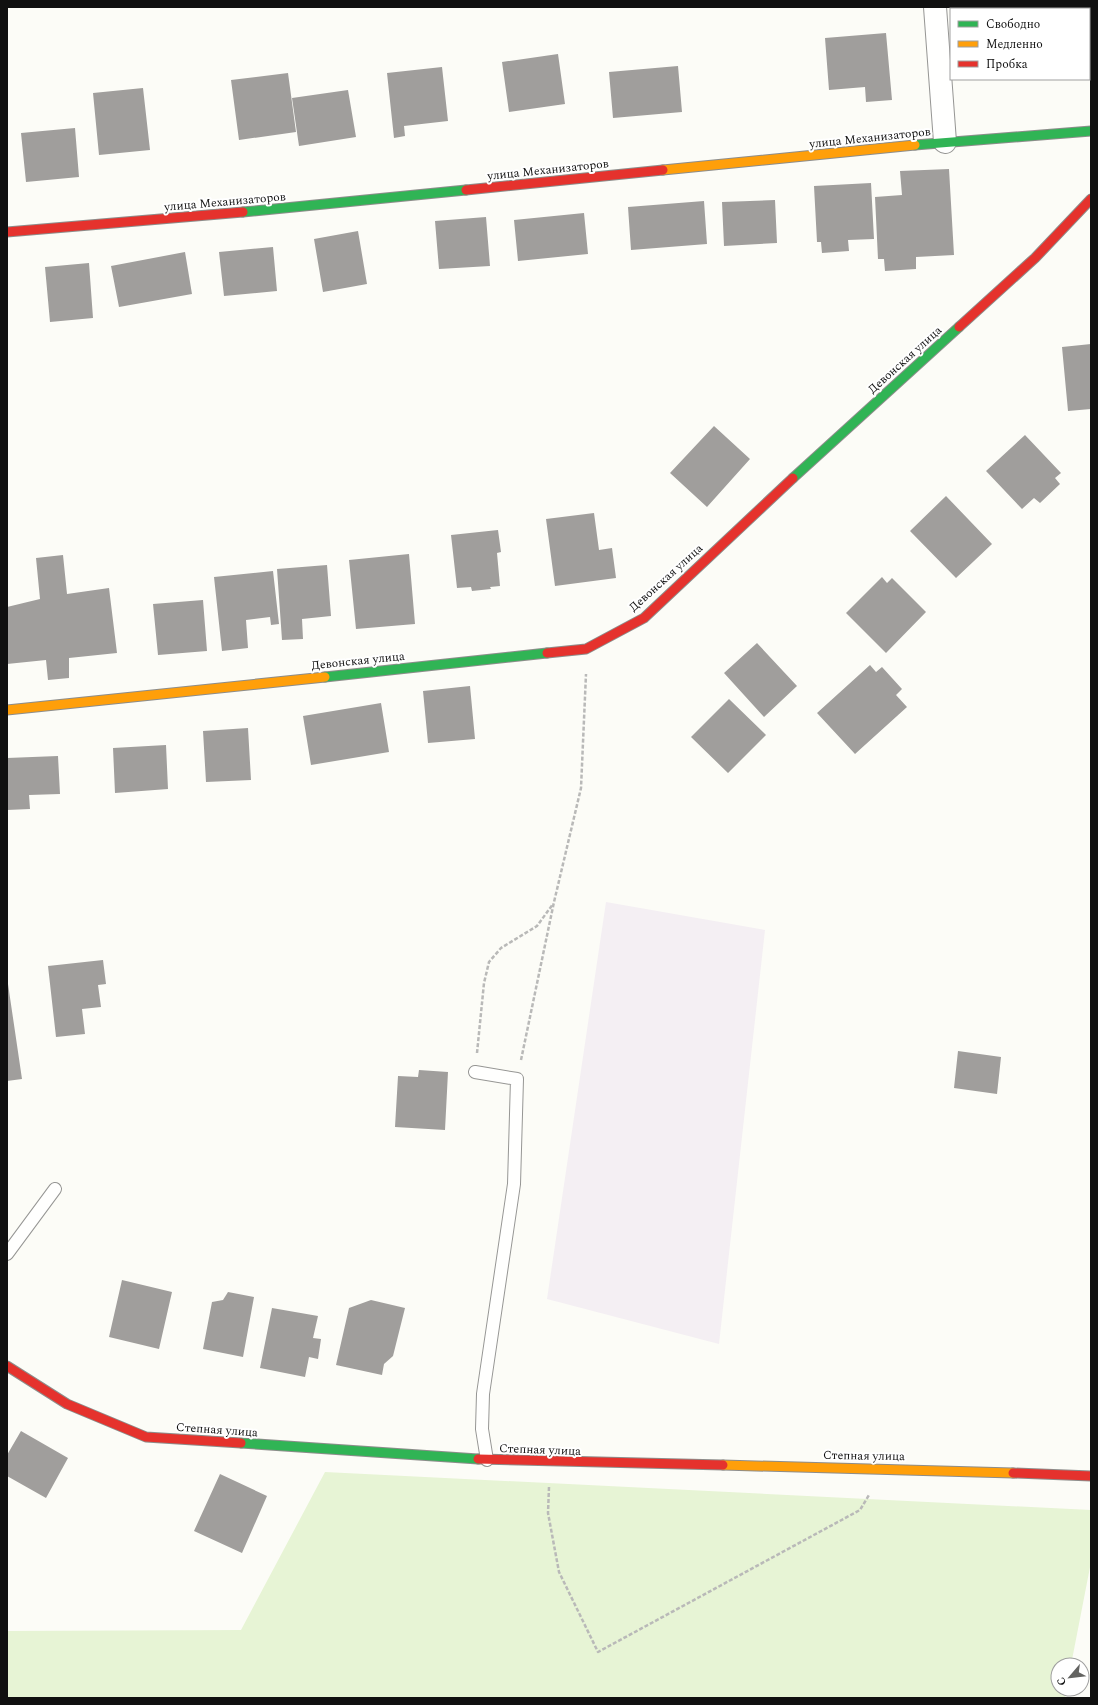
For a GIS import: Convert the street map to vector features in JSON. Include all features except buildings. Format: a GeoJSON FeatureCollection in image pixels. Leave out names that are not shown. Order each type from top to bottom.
{"type":"FeatureCollection","features":[{"type":"Feature","properties":{"kind":"street"},"geometry":{"type":"LineString","coordinates":[[935,7],[945,142]]}},
{"type":"Feature","properties":{"kind":"street","name":"улица Механизаторов"},"geometry":{"type":"LineString","coordinates":[[7,232],[188,218],[945,142],[1091,131]]}},
{"type":"Feature","properties":{"kind":"street","name":"Девонская улица"},"geometry":{"type":"LineString","coordinates":[[7,710],[586,650],[644,618],[812,460],[1035,258],[1091,198]]}},
{"type":"Feature","properties":{"kind":"street","name":"Степная улица"},"geometry":{"type":"LineString","coordinates":[[7,1366],[67,1404],[146,1438],[487,1460],[885,1469],[1091,1476]]}},
{"type":"Feature","properties":{"kind":"lane"},"geometry":{"type":"LineString","coordinates":[[475,1072],[517,1079],[514,1184],[483,1394],[482,1429],[487,1460]]}},
{"type":"Feature","properties":{"kind":"lane"},"geometry":{"type":"LineString","coordinates":[[7,1254],[55,1189]]}},
{"type":"Feature","properties":{"kind":"path"},"geometry":{"type":"LineString","coordinates":[[517,1079],[554,902],[581,788],[586,650]]}},
{"type":"Feature","properties":{"kind":"path"},"geometry":{"type":"LineString","coordinates":[[475,1072],[484,983],[489,962],[501,948],[537,926],[554,902]]}},
{"type":"Feature","properties":{"kind":"path"},"geometry":{"type":"LineString","coordinates":[[550,1462],[548,1513],[559,1572],[598,1652],[860,1510],[885,1469]]}},
{"type":"Feature","properties":{"kind":"shaded area"},"geometry":{"type":"Polygon","coordinates":[[[606,902],[765,930],[719,1344],[547,1299],[606,902]]]}},
{"type":"Feature","properties":{"kind":"green space"},"geometry":{"type":"Polygon","coordinates":[[[325,1472],[1091,1510],[1091,1562],[1073,1657],[1050,1657],[1050,1697],[1065,1698],[7,1698],[7,1630],[241,1630],[325,1472]]]}},
{"type":"Feature","properties":{"kind":"traffic: fast"},"geometry":{"type":"LineString","coordinates":[[915,145],[1091,131]]}},
{"type":"Feature","properties":{"kind":"traffic: fast"},"geometry":{"type":"LineString","coordinates":[[243,212],[466,190]]}},
{"type":"Feature","properties":{"kind":"traffic: fast"},"geometry":{"type":"LineString","coordinates":[[793,478],[959,327]]}},
{"type":"Feature","properties":{"kind":"traffic: fast"},"geometry":{"type":"LineString","coordinates":[[325,677],[547,653]]}},
{"type":"Feature","properties":{"kind":"traffic: fast"},"geometry":{"type":"LineString","coordinates":[[241,1443],[478,1459]]}},
{"type":"Feature","properties":{"kind":"traffic: slow"},"geometry":{"type":"LineString","coordinates":[[663,170],[915,145]]}},
{"type":"Feature","properties":{"kind":"traffic: slow"},"geometry":{"type":"LineString","coordinates":[[7,710],[325,677]]}},
{"type":"Feature","properties":{"kind":"traffic: slow"},"geometry":{"type":"LineString","coordinates":[[723,1465],[1013,1473]]}},
{"type":"Feature","properties":{"kind":"traffic: jam"},"geometry":{"type":"LineString","coordinates":[[466,190],[663,170]]}},
{"type":"Feature","properties":{"kind":"traffic: jam"},"geometry":{"type":"LineString","coordinates":[[959,327],[1035,258],[1091,199]]}},
{"type":"Feature","properties":{"kind":"traffic: jam"},"geometry":{"type":"LineString","coordinates":[[7,232],[243,212]]}},
{"type":"Feature","properties":{"kind":"traffic: jam"},"geometry":{"type":"LineString","coordinates":[[547,653],[586,649],[644,618],[793,478]]}},
{"type":"Feature","properties":{"kind":"traffic: jam"},"geometry":{"type":"LineString","coordinates":[[7,1366],[67,1404],[146,1437],[241,1443]]}},
{"type":"Feature","properties":{"kind":"traffic: jam"},"geometry":{"type":"LineString","coordinates":[[478,1459],[723,1465]]}},
{"type":"Feature","properties":{"kind":"traffic: jam"},"geometry":{"type":"LineString","coordinates":[[1013,1473],[1091,1476]]}}]}
